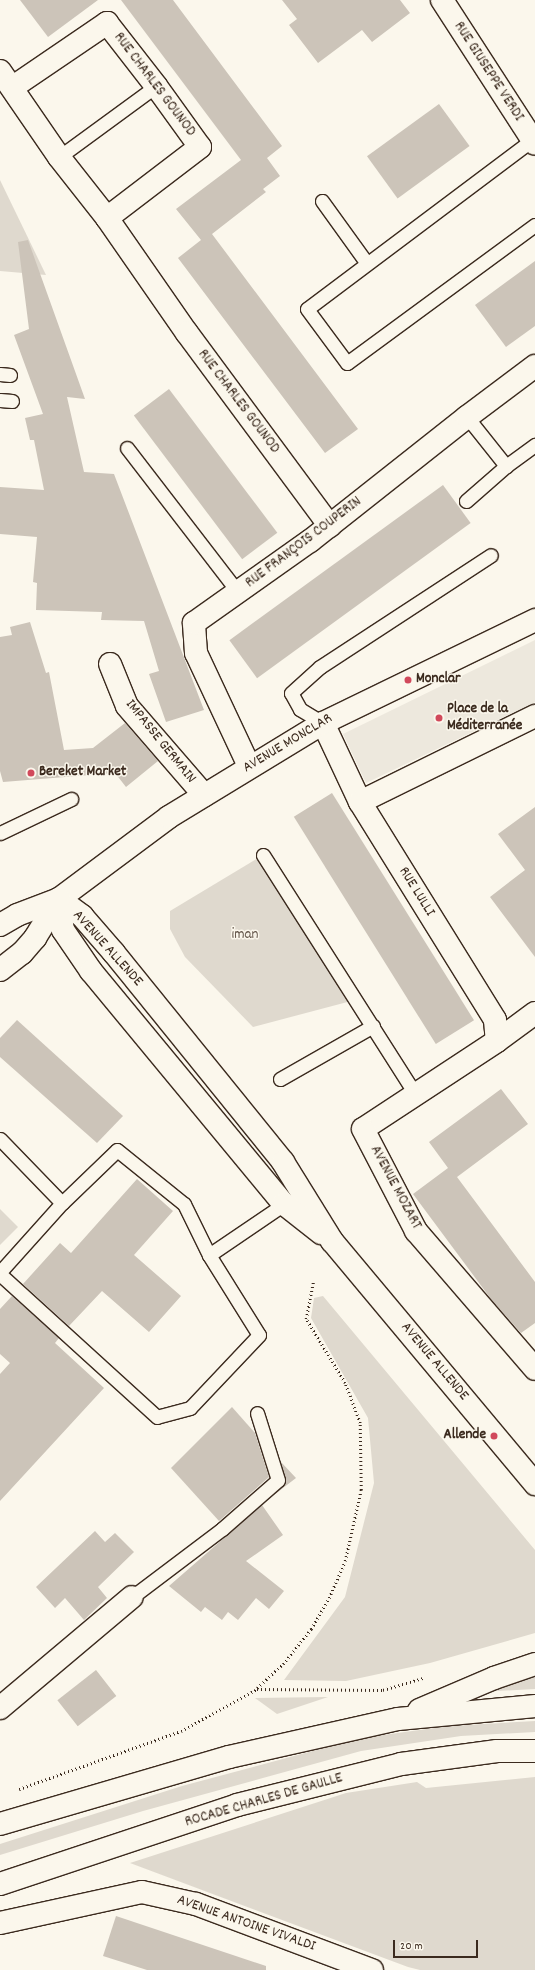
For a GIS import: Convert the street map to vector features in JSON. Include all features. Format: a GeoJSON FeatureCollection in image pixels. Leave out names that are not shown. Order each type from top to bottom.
{"type":"FeatureCollection","features":[{"type":"Feature","properties":{"kind":"street","name":"RUE GIUSEPPE VERDI"},"geometry":{"type":"LineString","coordinates":[[442,0],[534,142]]}},
{"type":"Feature","properties":{"kind":"street","name":"RUE CHARLES GOUNOD"},"geometry":{"type":"LineString","coordinates":[[108,218],[200,147],[156,86],[107,23],[6,79],[59,157],[108,218],[187,333],[330,526]]}},
{"type":"Feature","properties":{"kind":"street","name":"RUE FRANÇOIS COUPERIN"},"geometry":{"type":"LineString","coordinates":[[249,766],[196,653],[194,623],[330,526],[466,416],[535,366]]}},
{"type":"Feature","properties":{"kind":"street","name":"AVENUE MONCLAR"},"geometry":{"type":"LineString","coordinates":[[0,970],[22,953],[59,899],[110,858],[204,795],[323,722],[535,620]]}},
{"type":"Feature","properties":{"kind":"street","name":"IMPASSE GERMAIN"},"geometry":{"type":"LineString","coordinates":[[110,664],[127,706],[204,795]]}},
{"type":"Feature","properties":{"kind":"street"},"geometry":{"type":"LineString","coordinates":[[360,802],[535,716]]}},
{"type":"Feature","properties":{"kind":"street","name":"RUE LULLI"},"geometry":{"type":"LineString","coordinates":[[323,722],[360,802],[495,1020],[497,1041]]}},
{"type":"Feature","properties":{"kind":"street","name":"AVENUE MONCLAR"},"geometry":{"type":"LineString","coordinates":[[0,925],[17,915],[59,899]]}},
{"type":"Feature","properties":{"kind":"street","name":"AVENUE ALLENDE"},"geometry":{"type":"LineString","coordinates":[[59,899],[63,930],[91,971],[284,1204],[332,1241]]}},
{"type":"Feature","properties":{"kind":"street","name":"AVENUE ALLENDE"},"geometry":{"type":"LineString","coordinates":[[59,899],[82,916],[96,932],[283,1162],[332,1241],[535,1484]]}},
{"type":"Feature","properties":{"kind":"street"},"geometry":{"type":"LineString","coordinates":[[497,1041],[535,1013]]}},
{"type":"Feature","properties":{"kind":"street","name":"AVENUE MOZART"},"geometry":{"type":"LineString","coordinates":[[497,1041],[478,1052],[363,1129],[416,1231],[535,1369]]}},
{"type":"Feature","properties":{"kind":"street"},"geometry":{"type":"LineString","coordinates":[[0,1708],[132,1597]]}},
{"type":"Feature","properties":{"kind":"street"},"geometry":{"type":"LineString","coordinates":[[398,1719],[494,1678],[535,1664]]}},
{"type":"Feature","properties":{"kind":"street"},"geometry":{"type":"LineString","coordinates":[[0,1824],[229,1757],[398,1719],[535,1706]]}},
{"type":"Feature","properties":{"kind":"street","name":"ROCADE CHARLES DE GAULLE"},"geometry":{"type":"LineString","coordinates":[[0,1884],[237,1805],[371,1771],[401,1764],[497,1751],[535,1751]]}},
{"type":"Feature","properties":{"kind":"street","name":"AVENUE ANTOINE VIVALDI"},"geometry":{"type":"LineString","coordinates":[[0,1923],[142,1892],[196,1904],[372,1970]]}},
{"type":"Feature","properties":{"kind":"lane"},"geometry":{"type":"LineString","coordinates":[[59,157],[156,86]]}},
{"type":"Feature","properties":{"kind":"lane"},"geometry":{"type":"LineString","coordinates":[[534,142],[366,262],[306,309],[347,363],[535,225]]}},
{"type":"Feature","properties":{"kind":"lane"},"geometry":{"type":"LineString","coordinates":[[322,201],[366,262]]}},
{"type":"Feature","properties":{"kind":"lane"},"geometry":{"type":"LineString","coordinates":[[466,416],[506,466]]}},
{"type":"Feature","properties":{"kind":"lane"},"geometry":{"type":"LineString","coordinates":[[466,501],[506,466],[535,445]]}},
{"type":"Feature","properties":{"kind":"lane"},"geometry":{"type":"LineString","coordinates":[[127,448],[238,592]]}},
{"type":"Feature","properties":{"kind":"lane"},"geometry":{"type":"LineString","coordinates":[[323,722],[300,709],[291,693],[320,667],[491,555]]}},
{"type":"Feature","properties":{"kind":"lane"},"geometry":{"type":"LineString","coordinates":[[0,833],[71,799]]}},
{"type":"Feature","properties":{"kind":"lane"},"geometry":{"type":"LineString","coordinates":[[263,855],[415,1094]]}},
{"type":"Feature","properties":{"kind":"lane"},"geometry":{"type":"LineString","coordinates":[[280,1079],[372,1026]]}},
{"type":"Feature","properties":{"kind":"lane"},"geometry":{"type":"LineString","coordinates":[[0,1138],[62,1203]]}},
{"type":"Feature","properties":{"kind":"lane"},"geometry":{"type":"LineString","coordinates":[[117,1150],[184,1204],[209,1255],[259,1335],[190,1408],[157,1417],[0,1273],[62,1203],[117,1150]]}},
{"type":"Feature","properties":{"kind":"lane"},"geometry":{"type":"LineString","coordinates":[[209,1255],[284,1204]]}},
{"type":"Feature","properties":{"kind":"lane"},"geometry":{"type":"LineString","coordinates":[[132,1597],[222,1529],[278,1480],[257,1413]]}},
{"type":"Feature","properties":{"kind":"path"},"geometry":{"type":"LineString","coordinates":[[14,1791],[181,1731],[257,1689],[283,1664],[311,1629],[329,1598],[345,1561],[361,1490],[360,1423],[345,1384],[306,1319],[313,1282]]}},
{"type":"Feature","properties":{"kind":"path"},"geometry":{"type":"LineString","coordinates":[[257,1689],[383,1690],[427,1677]]}},
{"type":"Feature","properties":{"kind":"shaded area","name":"Place de la Méditerranée"},"geometry":{"type":"Polygon","coordinates":[[[535,640],[535,702],[366,783],[343,734],[535,640]]]}},
{"type":"Feature","properties":{"kind":"green space"},"geometry":{"type":"Polygon","coordinates":[[[0,180],[46,275],[0,271],[0,180]]]}},
{"type":"Feature","properties":{"kind":"green space","name":"iman"},"geometry":{"type":"Polygon","coordinates":[[[263,855],[355,1000],[253,1027],[185,957],[170,929],[170,911],[263,855]]]}},
{"type":"Feature","properties":{"kind":"green space"},"geometry":{"type":"Polygon","coordinates":[[[0,1209],[18,1227],[0,1245],[0,1209]]]}},
{"type":"Feature","properties":{"kind":"green space"},"geometry":{"type":"Polygon","coordinates":[[[323,1296],[535,1550],[535,1633],[430,1663],[346,1681],[284,1680],[345,1597],[374,1483],[368,1418],[311,1318],[314,1298],[323,1296]]]}},
{"type":"Feature","properties":{"kind":"green space"},"geometry":{"type":"Polygon","coordinates":[[[535,1671],[535,1689],[478,1692],[535,1671]]]}},
{"type":"Feature","properties":{"kind":"green space"},"geometry":{"type":"Polygon","coordinates":[[[328,1697],[277,1714],[255,1698],[328,1697]]]}},
{"type":"Feature","properties":{"kind":"green space"},"geometry":{"type":"Polygon","coordinates":[[[535,1721],[535,1732],[461,1736],[361,1751],[143,1811],[0,1855],[0,1844],[182,1786],[361,1738],[449,1726],[535,1721]]]}},
{"type":"Feature","properties":{"kind":"green space"},"geometry":{"type":"Polygon","coordinates":[[[535,1777],[535,1970],[420,1970],[408,1967],[130,1863],[346,1793],[417,1782],[426,1788],[535,1777]]]}},
{"type":"Feature","properties":{"kind":"building"},"geometry":{"type":"Polygon","coordinates":[[[20,0],[98,0],[48,37],[20,0]]]}},
{"type":"Feature","properties":{"kind":"building"},"geometry":{"type":"Polygon","coordinates":[[[121,0],[173,0],[282,146],[267,158],[280,176],[263,189],[266,192],[212,234],[358,429],[325,453],[178,258],[201,240],[176,209],[241,160],[121,0]]]}},
{"type":"Feature","properties":{"kind":"building"},"geometry":{"type":"Polygon","coordinates":[[[282,0],[400,0],[410,13],[372,42],[362,30],[318,63],[289,25],[297,19],[282,0]]]}},
{"type":"Feature","properties":{"kind":"building"},"geometry":{"type":"Polygon","coordinates":[[[439,104],[470,146],[398,198],[367,156],[439,104]]]}},
{"type":"Feature","properties":{"kind":"building"},"geometry":{"type":"Polygon","coordinates":[[[28,240],[85,399],[67,397],[84,472],[114,474],[204,710],[166,722],[149,674],[159,671],[144,621],[101,620],[102,612],[36,610],[37,583],[33,582],[37,537],[0,534],[0,487],[44,490],[34,440],[30,440],[25,418],[43,414],[14,335],[29,329],[18,242],[28,240]]]}},
{"type":"Feature","properties":{"kind":"building"},"geometry":{"type":"Polygon","coordinates":[[[535,261],[535,326],[506,347],[475,305],[535,261]]]}},
{"type":"Feature","properties":{"kind":"building"},"geometry":{"type":"Polygon","coordinates":[[[169,389],[277,533],[242,559],[134,415],[169,389]]]}},
{"type":"Feature","properties":{"kind":"building"},"geometry":{"type":"Polygon","coordinates":[[[443,485],[471,523],[257,678],[229,640],[443,485]]]}},
{"type":"Feature","properties":{"kind":"building"},"geometry":{"type":"Polygon","coordinates":[[[30,622],[46,673],[49,672],[64,750],[93,748],[125,723],[158,761],[126,787],[115,773],[3,782],[0,771],[0,637],[12,635],[10,627],[30,622]]]}},
{"type":"Feature","properties":{"kind":"building"},"geometry":{"type":"Polygon","coordinates":[[[332,793],[474,1020],[436,1044],[294,817],[332,793]]]}},
{"type":"Feature","properties":{"kind":"building"},"geometry":{"type":"Polygon","coordinates":[[[535,807],[535,957],[490,897],[525,870],[498,834],[535,807]]]}},
{"type":"Feature","properties":{"kind":"building"},"geometry":{"type":"Polygon","coordinates":[[[17,1020],[123,1116],[97,1143],[0,1057],[0,1038],[17,1020]]]}},
{"type":"Feature","properties":{"kind":"building"},"geometry":{"type":"Polygon","coordinates":[[[501,1089],[528,1124],[457,1177],[535,1282],[535,1323],[521,1333],[491,1299],[413,1194],[448,1168],[429,1142],[501,1089]]]}},
{"type":"Feature","properties":{"kind":"building"},"geometry":{"type":"Polygon","coordinates":[[[137,1179],[173,1211],[134,1255],[181,1296],[149,1332],[102,1291],[69,1326],[23,1284],[60,1243],[71,1253],[137,1179]]]}},
{"type":"Feature","properties":{"kind":"building"},"geometry":{"type":"Polygon","coordinates":[[[12,1296],[59,1338],[55,1343],[104,1388],[0,1501],[0,1374],[10,1363],[0,1354],[0,1309],[12,1296]]]}},
{"type":"Feature","properties":{"kind":"building"},"geometry":{"type":"Polygon","coordinates":[[[232,1407],[255,1433],[269,1477],[219,1521],[171,1468],[232,1407]]]}},
{"type":"Feature","properties":{"kind":"building"},"geometry":{"type":"Polygon","coordinates":[[[280,1461],[296,1478],[270,1498],[286,1483],[280,1461]]]}},
{"type":"Feature","properties":{"kind":"building"},"geometry":{"type":"Polygon","coordinates":[[[262,1505],[283,1535],[246,1561],[284,1591],[269,1609],[256,1598],[238,1620],[228,1612],[222,1620],[205,1607],[201,1612],[169,1586],[262,1505]]]}},
{"type":"Feature","properties":{"kind":"building"},"geometry":{"type":"Polygon","coordinates":[[[95,1531],[105,1542],[115,1533],[134,1552],[98,1587],[107,1598],[84,1620],[65,1598],[55,1608],[36,1587],[95,1531]]]}},
{"type":"Feature","properties":{"kind":"building"},"geometry":{"type":"Polygon","coordinates":[[[96,1670],[116,1696],[78,1726],[57,1700],[96,1670]]]}},
{"type":"Feature","properties":{"kind":"building"},"geometry":{"type":"Polygon","coordinates":[[[116,1916],[266,1966],[266,1970],[147,1970],[103,1956],[116,1916]]]}},
{"type":"Feature","properties":{"kind":"place","name":"Monclar"},"geometry":{"type":"Point","coordinates":[408,680]}},
{"type":"Feature","properties":{"kind":"place","name":"Place de la Méditerranée"},"geometry":{"type":"Point","coordinates":[439,718]}},
{"type":"Feature","properties":{"kind":"place","name":"Bereket Market"},"geometry":{"type":"Point","coordinates":[31,773]}},
{"type":"Feature","properties":{"kind":"place","name":"Allende"},"geometry":{"type":"Point","coordinates":[494,1436]}}]}
